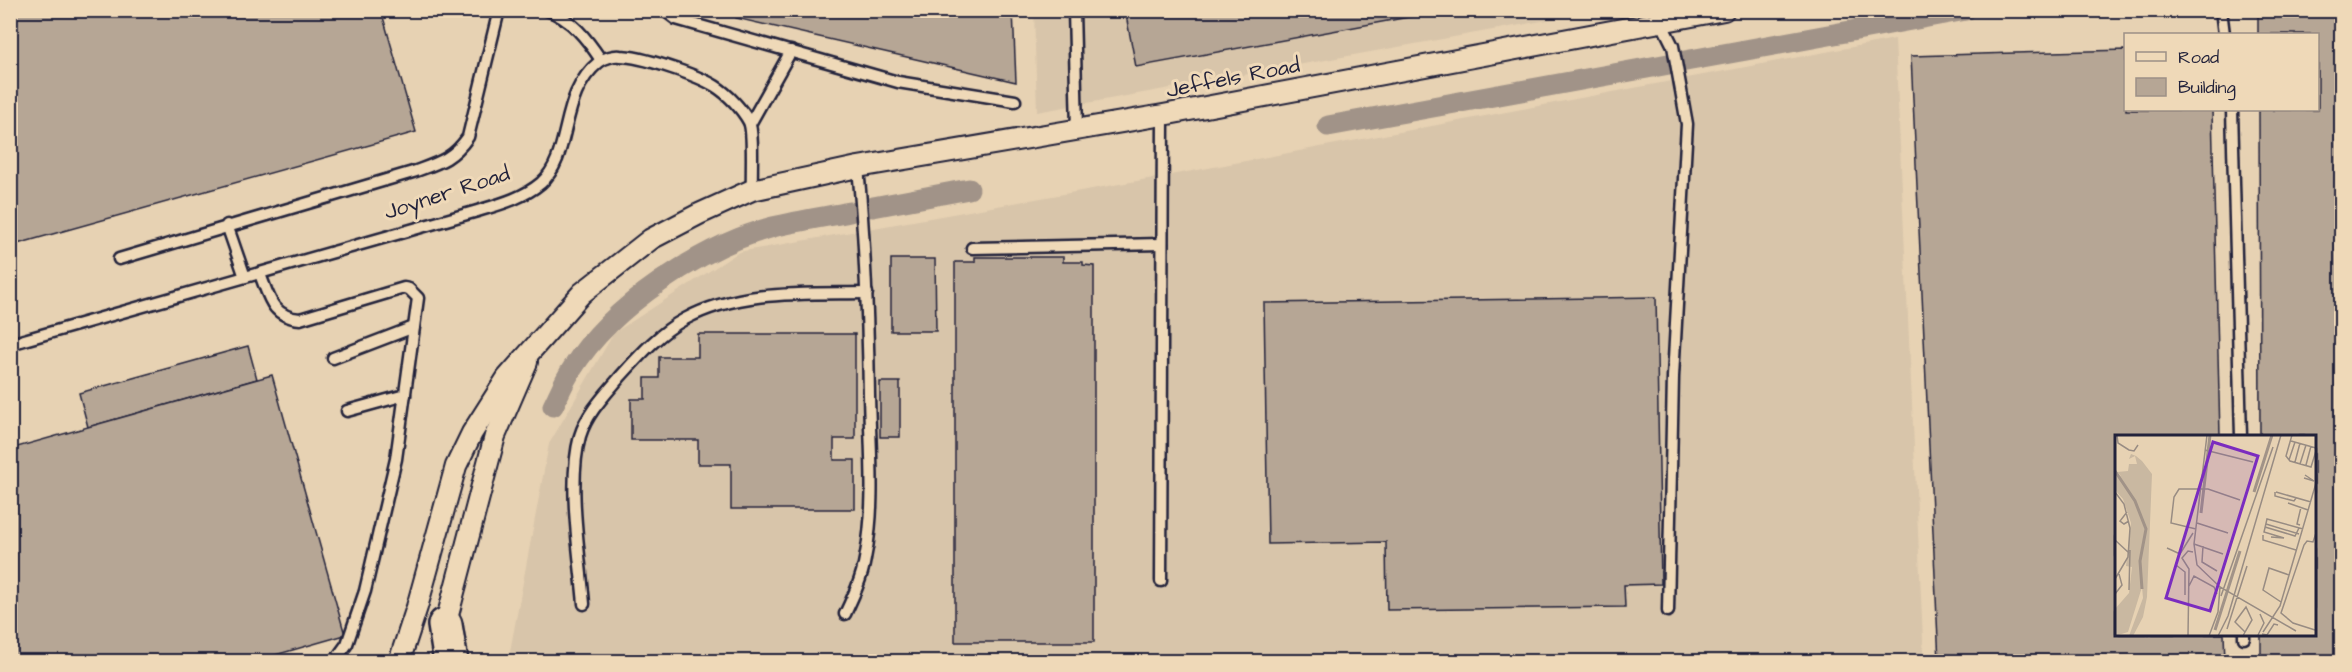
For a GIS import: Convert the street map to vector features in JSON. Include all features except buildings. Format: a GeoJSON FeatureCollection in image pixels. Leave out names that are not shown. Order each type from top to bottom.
{"type":"FeatureCollection","features":[{"type":"Feature","properties":{"kind":"highway"},"geometry":{"type":"LineString","coordinates":[[446,625],[451,662]]}},
{"type":"Feature","properties":{"kind":"street","name":"Jeffels Road"},"geometry":{"type":"LineString","coordinates":[[752,190],[858,166],[1163,115],[1659,16],[1724,10]]}},
{"type":"Feature","properties":{"kind":"street"},"geometry":{"type":"LineString","coordinates":[[399,662],[417,607],[456,466],[472,433],[507,378],[582,293],[651,239],[752,190]]}},
{"type":"Feature","properties":{"kind":"street"},"geometry":{"type":"LineString","coordinates":[[436,662],[495,436],[530,354]]}},
{"type":"Feature","properties":{"kind":"lane"},"geometry":{"type":"LineString","coordinates":[[119,259],[447,160],[457,152],[468,137],[499,10]]}},
{"type":"Feature","properties":{"kind":"lane"},"geometry":{"type":"LineString","coordinates":[[547,10],[559,15],[576,28],[601,60],[618,55],[633,57],[681,72],[715,86],[737,105],[750,124]]}},
{"type":"Feature","properties":{"kind":"lane"},"geometry":{"type":"LineString","coordinates":[[664,10],[676,20],[898,82],[1016,101]]}},
{"type":"Feature","properties":{"kind":"lane"},"geometry":{"type":"LineString","coordinates":[[1074,10],[1077,130]]}},
{"type":"Feature","properties":{"kind":"lane"},"geometry":{"type":"LineString","coordinates":[[2221,10],[2224,33]]}},
{"type":"Feature","properties":{"kind":"lane"},"geometry":{"type":"LineString","coordinates":[[1659,16],[1673,46],[1687,124],[1673,377],[1668,611]]}},
{"type":"Feature","properties":{"kind":"lane"},"geometry":{"type":"LineString","coordinates":[[752,190],[750,124],[791,51]]}},
{"type":"Feature","properties":{"kind":"lane","name":"Joyner Road"},"geometry":{"type":"LineString","coordinates":[[10,344],[499,205],[522,195],[542,182],[554,165],[574,95],[583,77],[601,60]]}},
{"type":"Feature","properties":{"kind":"lane"},"geometry":{"type":"LineString","coordinates":[[2232,111],[2241,435]]}},
{"type":"Feature","properties":{"kind":"lane"},"geometry":{"type":"LineString","coordinates":[[1161,581],[1163,115]]}},
{"type":"Feature","properties":{"kind":"lane"},"geometry":{"type":"LineString","coordinates":[[845,614],[856,590],[865,560],[871,483],[867,293],[858,166]]}},
{"type":"Feature","properties":{"kind":"lane"},"geometry":{"type":"LineString","coordinates":[[227,225],[245,278]]}},
{"type":"Feature","properties":{"kind":"lane"},"geometry":{"type":"LineString","coordinates":[[972,248],[1162,244]]}},
{"type":"Feature","properties":{"kind":"lane"},"geometry":{"type":"LineString","coordinates":[[260,274],[273,306],[280,314],[290,319],[300,319],[399,289],[409,289],[417,298],[396,459],[365,591],[347,644],[334,662]]}},
{"type":"Feature","properties":{"kind":"lane"},"geometry":{"type":"LineString","coordinates":[[585,604],[575,499],[576,462],[580,436],[591,412],[645,349],[684,320],[725,303],[769,295],[867,293]]}},
{"type":"Feature","properties":{"kind":"lane"},"geometry":{"type":"LineString","coordinates":[[333,358],[414,327]]}},
{"type":"Feature","properties":{"kind":"lane"},"geometry":{"type":"LineString","coordinates":[[347,411],[405,395]]}},
{"type":"Feature","properties":{"kind":"shaded area"},"geometry":{"type":"Polygon","coordinates":[[[1034,10],[1598,11],[1037,112],[1034,10]]]}},
{"type":"Feature","properties":{"kind":"shaded area"},"geometry":{"type":"Polygon","coordinates":[[[1895,39],[1924,661],[508,662],[549,444],[614,333],[739,252],[1187,172],[1895,39]]]}},
{"type":"Feature","properties":{"kind":"waterway"},"geometry":{"type":"LineString","coordinates":[[1328,126],[1966,10]]}},
{"type":"Feature","properties":{"kind":"waterway"},"geometry":{"type":"LineString","coordinates":[[873,207],[969,189]]}},
{"type":"Feature","properties":{"kind":"waterway"},"geometry":{"type":"LineString","coordinates":[[553,406],[569,374],[589,346],[634,301],[660,282],[717,248],[746,236],[773,227],[850,212]]}}]}
